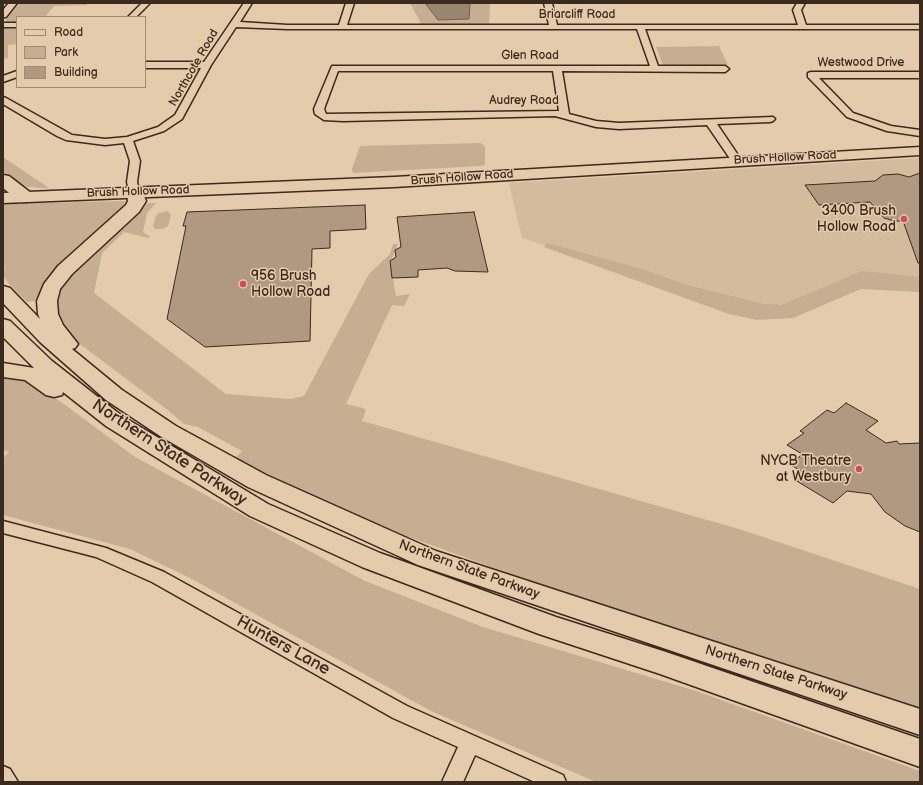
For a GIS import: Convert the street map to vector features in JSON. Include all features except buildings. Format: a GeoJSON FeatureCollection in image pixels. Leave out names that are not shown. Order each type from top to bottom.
{"type":"FeatureCollection","features":[{"type":"Feature","properties":{"kind":"highway"},"geometry":{"type":"LineString","coordinates":[[3,180],[25,197]]}},
{"type":"Feature","properties":{"kind":"highway"},"geometry":{"type":"LineString","coordinates":[[92,378],[51,321],[47,308],[49,294],[55,282],[65,270],[135,205],[137,200],[134,193]]}},
{"type":"Feature","properties":{"kind":"highway","name":"Northern State Parkway"},"geometry":{"type":"LineString","coordinates":[[3,292],[47,338],[92,378],[168,431],[257,481],[310,506],[427,558],[920,722]]}},
{"type":"Feature","properties":{"kind":"highway","name":"Northern State Parkway"},"geometry":{"type":"LineString","coordinates":[[3,325],[44,366],[114,421],[252,506],[371,560],[549,626],[666,664],[920,753]]}},
{"type":"Feature","properties":{"kind":"highway"},"geometry":{"type":"LineString","coordinates":[[3,370],[31,374],[44,381],[57,392],[114,421]]}},
{"type":"Feature","properties":{"kind":"main road","name":"Brush Hollow Road"},"geometry":{"type":"LineString","coordinates":[[3,198],[394,182],[920,150]]}},
{"type":"Feature","properties":{"kind":"street"},"geometry":{"type":"LineString","coordinates":[[3,15],[13,3]]}},
{"type":"Feature","properties":{"kind":"street"},"geometry":{"type":"LineString","coordinates":[[133,16],[146,3]]}},
{"type":"Feature","properties":{"kind":"street","name":"Northcote Road"},"geometry":{"type":"LineString","coordinates":[[3,100],[60,134],[70,138],[105,142],[128,140],[161,129],[179,117],[207,65],[248,3]]}},
{"type":"Feature","properties":{"kind":"street"},"geometry":{"type":"LineString","coordinates":[[342,27],[350,3]]}},
{"type":"Feature","properties":{"kind":"street"},"geometry":{"type":"LineString","coordinates":[[548,3],[554,27]]}},
{"type":"Feature","properties":{"kind":"street"},"geometry":{"type":"LineString","coordinates":[[801,3],[797,10],[803,27]]}},
{"type":"Feature","properties":{"kind":"street","name":"Briarcliff Road"},"geometry":{"type":"LineString","coordinates":[[234,24],[342,27],[920,27]]}},
{"type":"Feature","properties":{"kind":"street"},"geometry":{"type":"LineString","coordinates":[[3,25],[16,25]]}},
{"type":"Feature","properties":{"kind":"street"},"geometry":{"type":"LineString","coordinates":[[640,27],[656,69]]}},
{"type":"Feature","properties":{"kind":"street"},"geometry":{"type":"LineString","coordinates":[[146,65],[207,65]]}},
{"type":"Feature","properties":{"kind":"street","name":"Glen Road"},"geometry":{"type":"LineString","coordinates":[[324,117],[320,114],[319,109],[335,68],[725,69]]}},
{"type":"Feature","properties":{"kind":"street"},"geometry":{"type":"LineString","coordinates":[[557,68],[564,114]]}},
{"type":"Feature","properties":{"kind":"street"},"geometry":{"type":"LineString","coordinates":[[3,79],[16,74]]}},
{"type":"Feature","properties":{"kind":"street","name":"Westwood Drive"},"geometry":{"type":"LineString","coordinates":[[920,75],[810,75],[850,115],[868,123],[890,129],[920,132]]}},
{"type":"Feature","properties":{"kind":"street","name":"Audrey Road"},"geometry":{"type":"LineString","coordinates":[[324,117],[343,118],[544,113],[564,114],[596,124],[619,126],[770,119]]}},
{"type":"Feature","properties":{"kind":"street"},"geometry":{"type":"LineString","coordinates":[[710,122],[737,161]]}},
{"type":"Feature","properties":{"kind":"street"},"geometry":{"type":"LineString","coordinates":[[128,140],[135,161],[132,182],[134,193]]}},
{"type":"Feature","properties":{"kind":"street","name":"Hunters Lane"},"geometry":{"type":"LineString","coordinates":[[3,526],[100,552],[158,577],[400,712],[556,782]]}},
{"type":"Feature","properties":{"kind":"street"},"geometry":{"type":"LineString","coordinates":[[452,782],[460,768],[469,743]]}},
{"type":"Feature","properties":{"kind":"street"},"geometry":{"type":"LineString","coordinates":[[3,774],[8,782]]}},
{"type":"Feature","properties":{"kind":"shaded area"},"geometry":{"type":"Polygon","coordinates":[[[425,3],[470,3],[469,19],[438,20],[425,3]]]}},
{"type":"Feature","properties":{"kind":"shaded area"},"geometry":{"type":"Polygon","coordinates":[[[920,158],[920,279],[858,273],[791,310],[709,300],[522,238],[509,183],[920,158]]]}},
{"type":"Feature","properties":{"kind":"green space"},"geometry":{"type":"Polygon","coordinates":[[[20,3],[89,3],[86,5],[54,6],[46,16],[16,16],[16,22],[7,22],[6,20],[20,3]]]}},
{"type":"Feature","properties":{"kind":"green space"},"geometry":{"type":"Polygon","coordinates":[[[410,3],[490,3],[489,27],[423,27],[410,3]]]}},
{"type":"Feature","properties":{"kind":"green space"},"geometry":{"type":"Polygon","coordinates":[[[3,27],[16,27],[16,44],[8,45],[8,58],[3,59],[3,27]]]}},
{"type":"Feature","properties":{"kind":"green space"},"geometry":{"type":"Polygon","coordinates":[[[719,46],[728,65],[663,65],[656,47],[719,46]]]}},
{"type":"Feature","properties":{"kind":"green space"},"geometry":{"type":"Polygon","coordinates":[[[481,143],[485,147],[485,165],[353,173],[352,169],[360,146],[481,143]]]}},
{"type":"Feature","properties":{"kind":"green space"},"geometry":{"type":"Polygon","coordinates":[[[3,157],[49,188],[27,187],[13,180],[3,172],[3,157]]]}},
{"type":"Feature","properties":{"kind":"green space"},"geometry":{"type":"Polygon","coordinates":[[[125,201],[124,204],[129,205],[40,300],[27,302],[9,284],[3,275],[5,268],[3,267],[3,204],[125,201]]]}},
{"type":"Feature","properties":{"kind":"green space"},"geometry":{"type":"Polygon","coordinates":[[[149,203],[156,203],[147,213],[143,232],[150,237],[148,238],[124,232],[102,253],[94,293],[226,394],[290,399],[304,396],[369,274],[390,254],[393,244],[398,244],[390,263],[396,296],[410,294],[404,306],[392,305],[346,404],[366,410],[362,421],[742,530],[920,589],[920,712],[764,658],[540,585],[404,535],[324,502],[235,458],[242,451],[198,427],[184,424],[68,335],[57,316],[57,293],[69,273],[141,206],[149,203]]]}},
{"type":"Feature","properties":{"kind":"green space"},"geometry":{"type":"Polygon","coordinates":[[[168,211],[171,215],[168,226],[163,229],[155,229],[153,226],[156,216],[159,213],[168,211]]]}},
{"type":"Feature","properties":{"kind":"green space"},"geometry":{"type":"Polygon","coordinates":[[[547,243],[642,269],[687,285],[764,304],[782,305],[862,271],[920,277],[920,292],[861,289],[793,318],[757,320],[729,314],[544,247],[547,243]]]}},
{"type":"Feature","properties":{"kind":"green space"},"geometry":{"type":"Polygon","coordinates":[[[3,372],[24,374],[39,388],[64,404],[135,457],[365,581],[483,627],[696,691],[920,771],[920,782],[596,782],[431,711],[190,578],[130,549],[3,515],[3,458],[9,452],[3,450],[3,372]]]}},
{"type":"Feature","properties":{"kind":"place","name":"3400 Brush Hollow Road"},"geometry":{"type":"Point","coordinates":[904,219]}},
{"type":"Feature","properties":{"kind":"place","name":"956 Brush Hollow Road"},"geometry":{"type":"Point","coordinates":[243,284]}},
{"type":"Feature","properties":{"kind":"place","name":"NYCB Theatre at Westbury"},"geometry":{"type":"Point","coordinates":[859,469]}}]}
